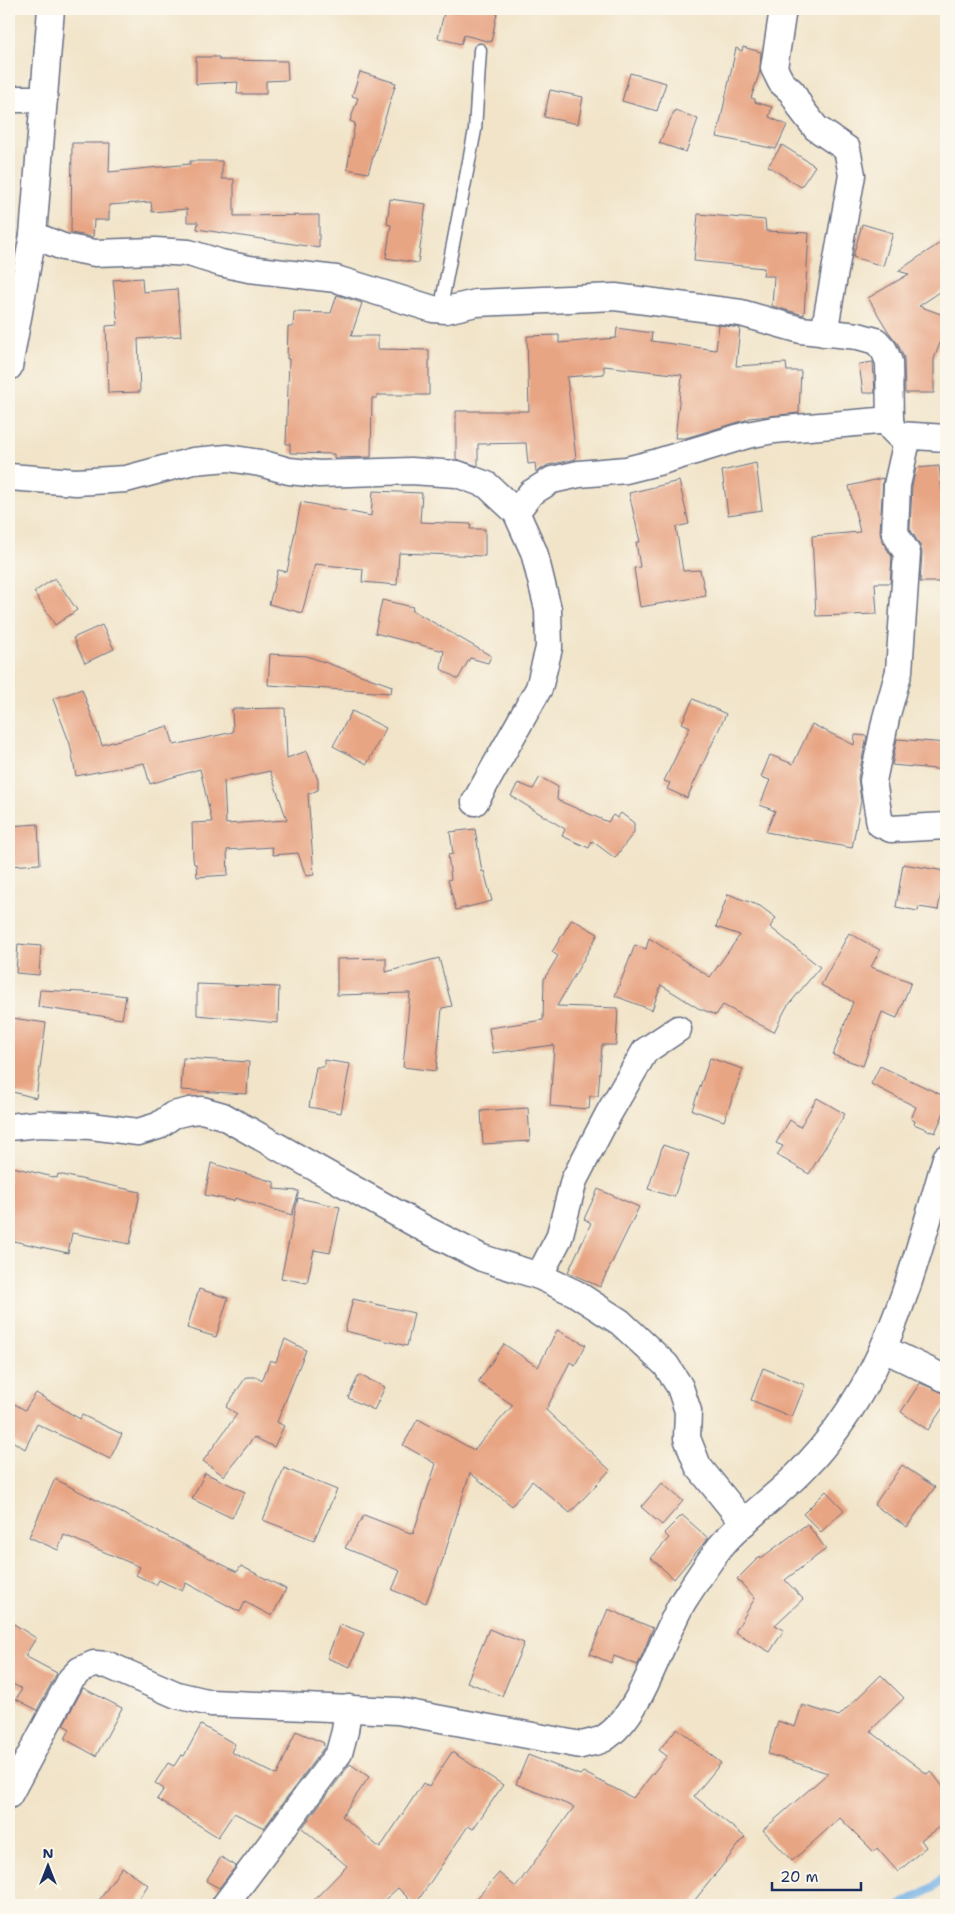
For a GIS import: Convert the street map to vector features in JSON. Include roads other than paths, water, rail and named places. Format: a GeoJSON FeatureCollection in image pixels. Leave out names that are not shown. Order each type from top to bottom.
{"type":"FeatureCollection","features":[{"type":"Feature","properties":{"kind":"street"},"geometry":{"type":"LineString","coordinates":[[9,367],[33,235],[51,9]]}},
{"type":"Feature","properties":{"kind":"street"},"geometry":{"type":"LineString","coordinates":[[783,9],[774,68],[781,82],[792,92],[802,110],[816,128],[847,149],[852,175],[824,334]]}},
{"type":"Feature","properties":{"kind":"street"},"geometry":{"type":"LineString","coordinates":[[9,99],[44,99]]}},
{"type":"Feature","properties":{"kind":"street"},"geometry":{"type":"LineString","coordinates":[[33,235],[63,247],[95,254],[155,252],[189,254],[249,269],[336,280],[433,309],[446,310],[476,302],[615,297],[741,313],[801,330],[876,341],[884,350],[889,362],[899,428],[895,533],[907,553],[899,671],[886,718],[873,781],[880,824],[891,829],[946,826]]}},
{"type":"Feature","properties":{"kind":"street"},"geometry":{"type":"LineString","coordinates":[[516,512],[531,493],[552,480],[579,474],[626,470],[747,435],[774,430],[899,428],[946,438]]}},
{"type":"Feature","properties":{"kind":"street"},"geometry":{"type":"LineString","coordinates":[[9,477],[76,482],[126,479],[193,461],[228,458],[260,463],[289,471],[319,474],[412,472],[457,474],[487,485],[516,512],[534,552],[548,608],[549,648],[539,688],[475,802]]}},
{"type":"Feature","properties":{"kind":"street"},"geometry":{"type":"LineString","coordinates":[[538,1276],[559,1238],[574,1180],[608,1113],[646,1051],[678,1029]]}},
{"type":"Feature","properties":{"kind":"street"},"geometry":{"type":"LineString","coordinates":[[9,1127],[39,1124],[91,1126],[138,1132],[158,1126],[173,1115],[202,1110],[230,1120],[425,1229],[474,1254],[538,1276],[574,1293],[620,1322],[666,1365],[680,1387],[688,1412],[687,1438],[698,1466],[744,1523]]}},
{"type":"Feature","properties":{"kind":"street"},"geometry":{"type":"LineString","coordinates":[[9,1795],[72,1679],[80,1670],[94,1664],[108,1665],[177,1695],[212,1703],[398,1711],[581,1745],[602,1740],[619,1726],[632,1708],[683,1602],[721,1547],[744,1523],[805,1468],[837,1430],[863,1389],[884,1349],[917,1256],[946,1158]]}},
{"type":"Feature","properties":{"kind":"street"},"geometry":{"type":"LineString","coordinates":[[884,1349],[946,1379]]}},
{"type":"Feature","properties":{"kind":"street"},"geometry":{"type":"LineString","coordinates":[[225,1905],[339,1753],[345,1731],[348,1708]]}},
{"type":"Feature","properties":{"kind":"lane"},"geometry":{"type":"LineString","coordinates":[[446,310],[443,296],[475,130],[480,50]]}},
{"type":"Feature","properties":{"kind":"waterway"},"geometry":{"type":"LineString","coordinates":[[901,1905],[934,1887],[946,1874]]}}]}
